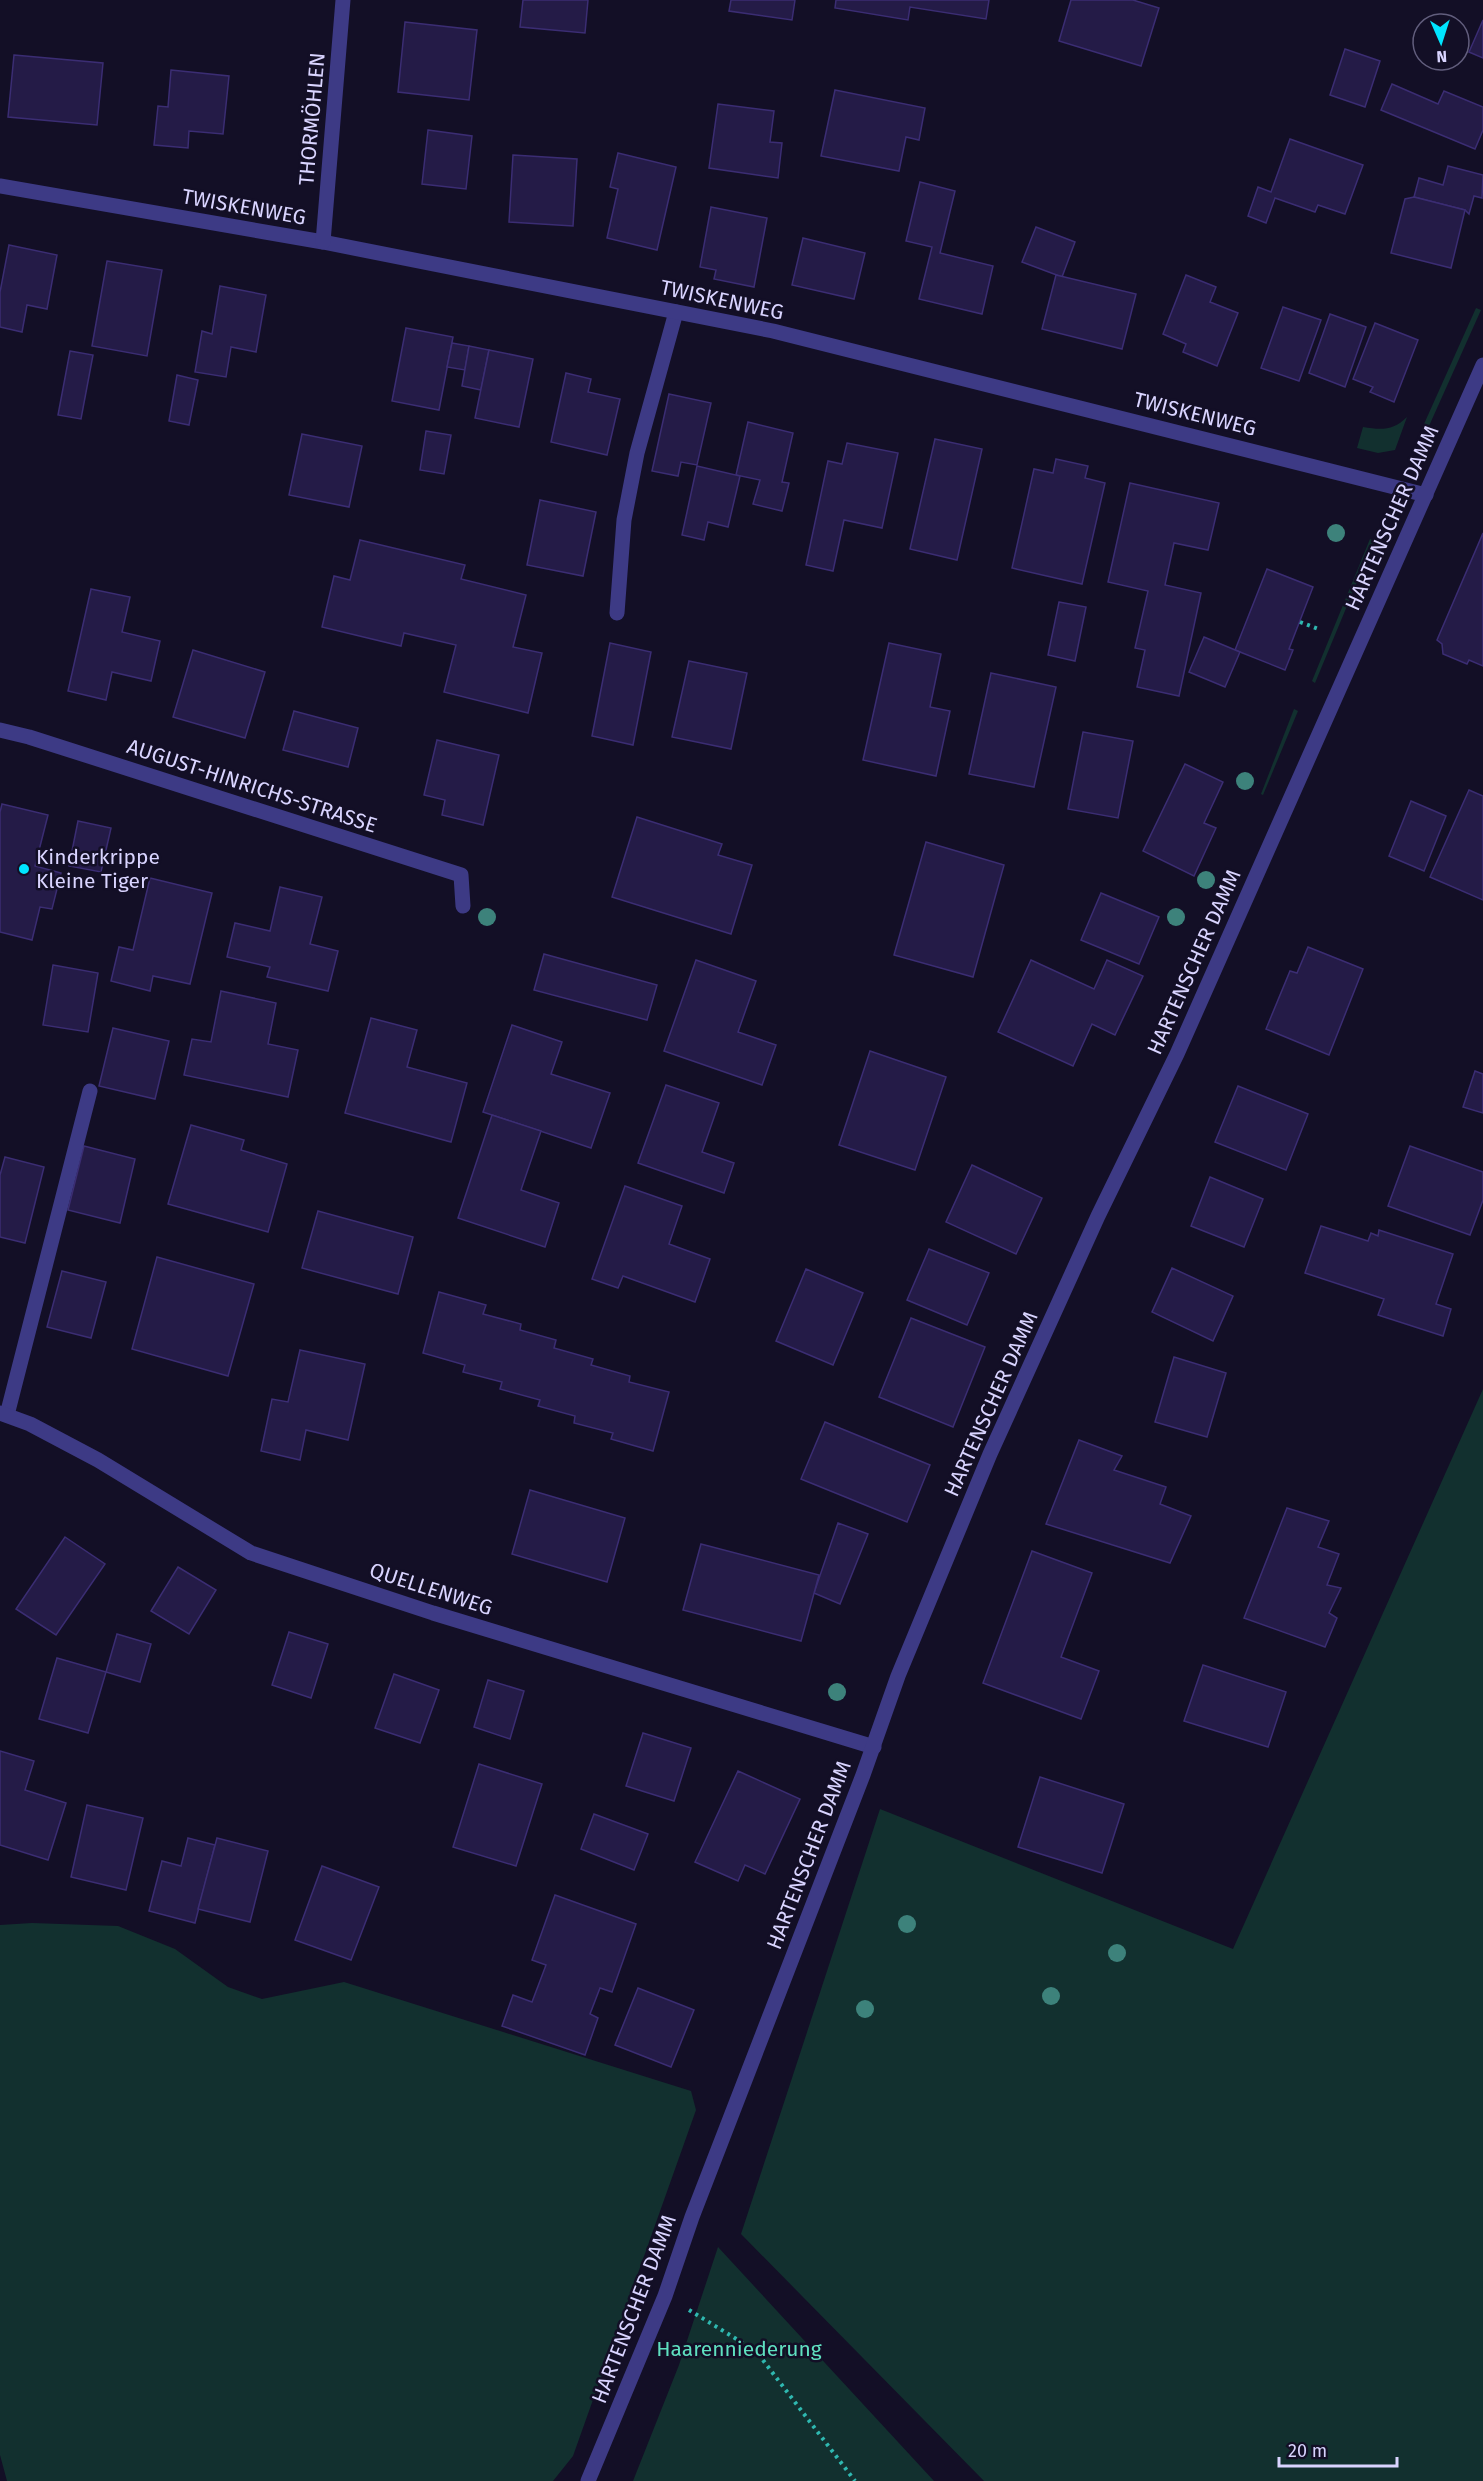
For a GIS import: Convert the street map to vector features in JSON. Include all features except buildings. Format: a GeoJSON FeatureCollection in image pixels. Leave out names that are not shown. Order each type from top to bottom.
{"type":"FeatureCollection","features":[{"type":"Feature","properties":{"kind":"street","name":"THORMÖHLEN"},"geometry":{"type":"LineString","coordinates":[[323,242],[343,0]]}},
{"type":"Feature","properties":{"kind":"street","name":"TWISKENWEG"},"geometry":{"type":"LineString","coordinates":[[0,186],[323,242],[773,331],[1426,495]]}},
{"type":"Feature","properties":{"kind":"street"},"geometry":{"type":"LineString","coordinates":[[616,613],[624,520],[637,453],[676,312]]}},
{"type":"Feature","properties":{"kind":"street","name":"HARTENSCHER DAMM"},"geometry":{"type":"LineString","coordinates":[[588,2481],[665,2296],[692,2217],[874,1747],[898,1676],[1008,1414],[1098,1216],[1177,1054],[1483,365]]}},
{"type":"Feature","properties":{"kind":"street","name":"AUGUST-HINRICHS-STRASSE"},"geometry":{"type":"LineString","coordinates":[[0,730],[29,737],[461,875],[463,906]]}},
{"type":"Feature","properties":{"kind":"street"},"geometry":{"type":"LineString","coordinates":[[3,1414],[90,1091]]}},
{"type":"Feature","properties":{"kind":"street","name":"QUELLENWEG"},"geometry":{"type":"LineString","coordinates":[[3,1414],[30,1424],[98,1460],[251,1553],[433,1613],[874,1747]]}},
{"type":"Feature","properties":{"kind":"path"},"geometry":{"type":"LineString","coordinates":[[1300,622],[1320,630]]}},
{"type":"Feature","properties":{"kind":"path"},"geometry":{"type":"LineString","coordinates":[[684,2306],[756,2351],[855,2481]]}},
{"type":"Feature","properties":{"kind":"green space"},"geometry":{"type":"Polygon","coordinates":[[[1476,308],[1481,310],[1429,426],[1424,424],[1476,308]]]}},
{"type":"Feature","properties":{"kind":"green space"},"geometry":{"type":"Polygon","coordinates":[[[1407,417],[1395,450],[1378,453],[1357,448],[1363,427],[1376,429],[1392,427],[1407,417]]]}},
{"type":"Feature","properties":{"kind":"green space"},"geometry":{"type":"Polygon","coordinates":[[[1370,539],[1374,541],[1315,683],[1312,681],[1370,539]]]}},
{"type":"Feature","properties":{"kind":"green space"},"geometry":{"type":"Polygon","coordinates":[[[1294,709],[1298,711],[1263,795],[1261,794],[1294,709]]]}},
{"type":"Feature","properties":{"kind":"green space"},"geometry":{"type":"Polygon","coordinates":[[[1483,1389],[1483,2481],[984,2481],[741,2234],[880,1809],[1233,1949],[1483,1389]]]}},
{"type":"Feature","properties":{"kind":"green space"},"geometry":{"type":"Polygon","coordinates":[[[32,1923],[118,1926],[175,1949],[228,1987],[262,1999],[344,1982],[691,2091],[696,2110],[573,2456],[553,2481],[7,2481],[0,2455],[0,1925],[32,1923]]]}},
{"type":"Feature","properties":{"kind":"green space","name":"Haarenniederung"},"geometry":{"type":"Polygon","coordinates":[[[718,2247],[934,2481],[633,2481],[679,2365],[718,2247]]]}},
{"type":"Feature","properties":{"kind":"place","name":"Kinderkrippe Kleine Tiger"},"geometry":{"type":"Point","coordinates":[24,869]}}]}
